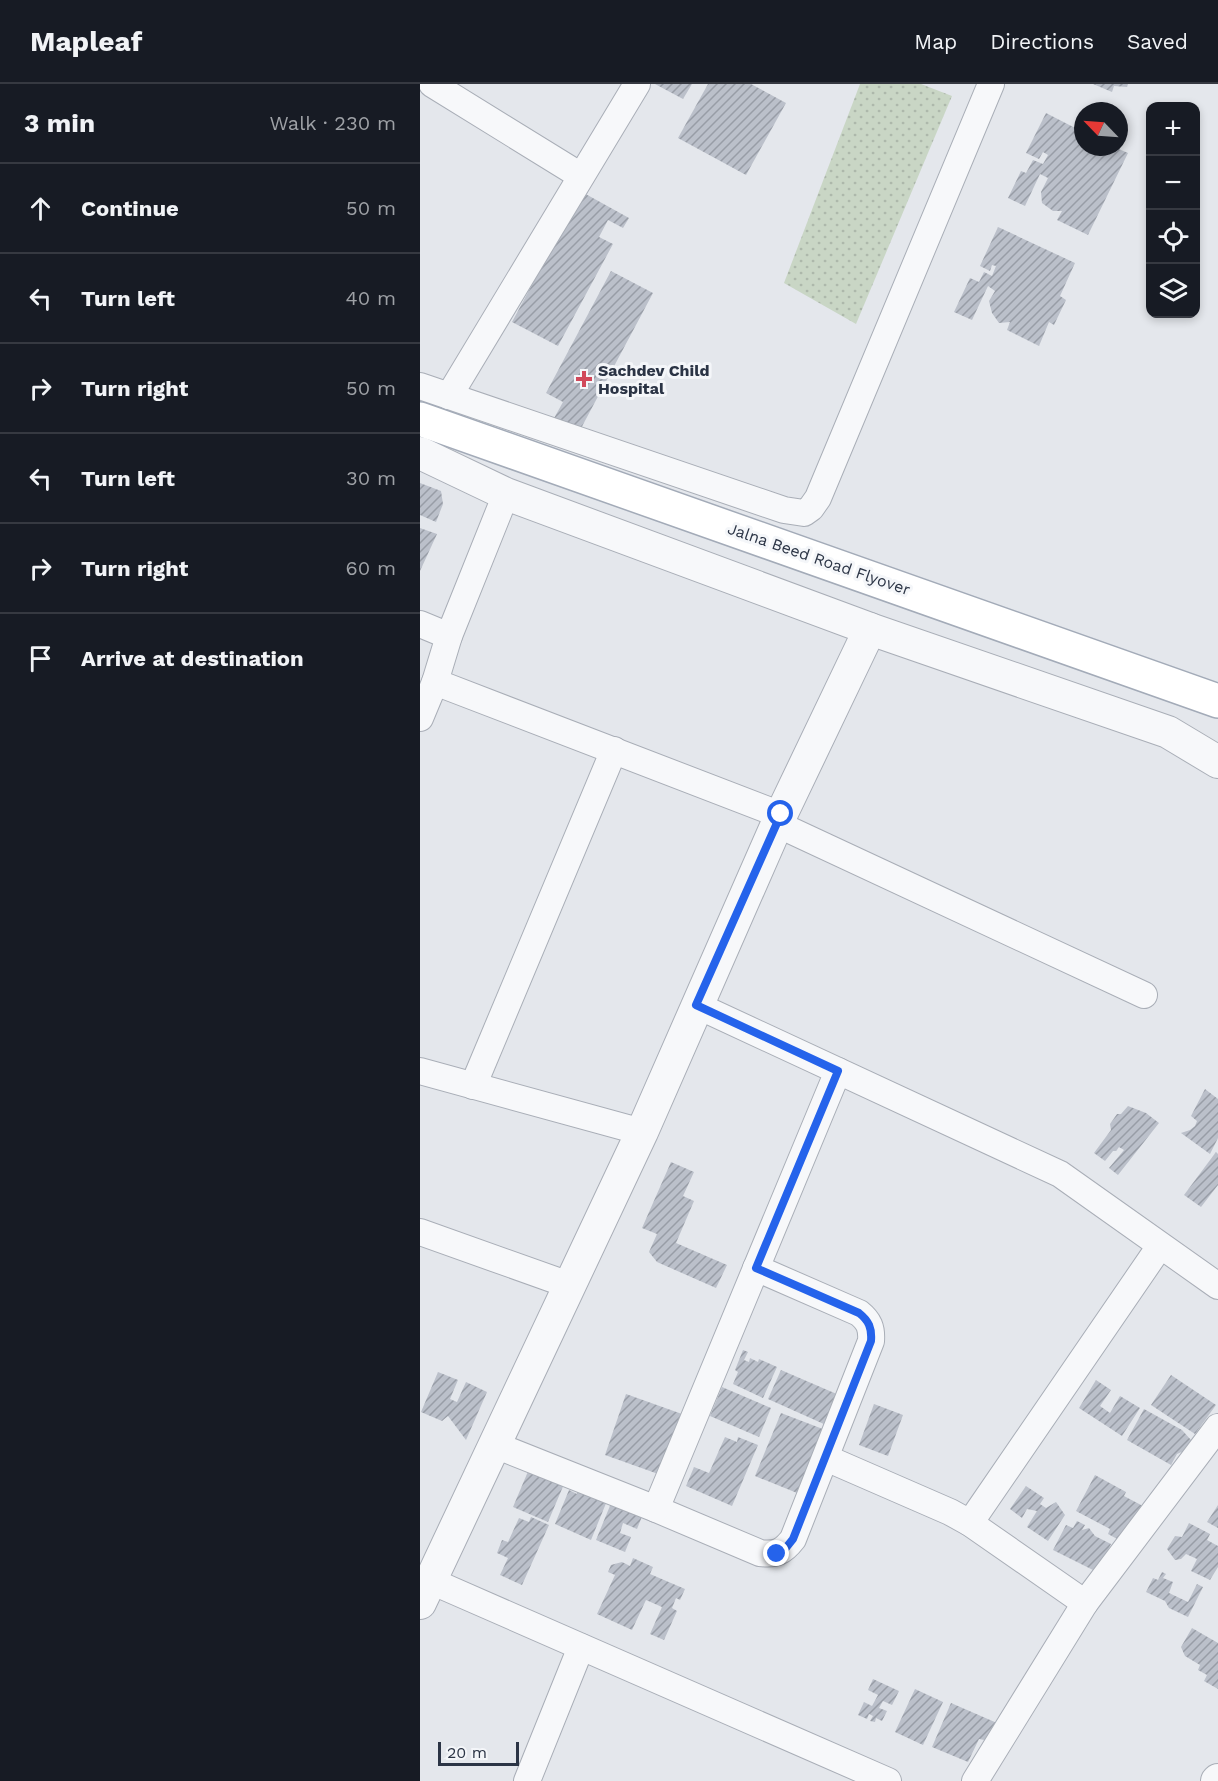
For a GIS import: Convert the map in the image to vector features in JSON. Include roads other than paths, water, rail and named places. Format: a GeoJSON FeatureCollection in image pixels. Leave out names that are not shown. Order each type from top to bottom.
{"type":"FeatureCollection","features":[{"type":"Feature","properties":{"kind":"main road","name":"Jalna Beed Road Flyover"},"geometry":{"type":"LineString","coordinates":[[420,419],[1218,701]]}},
{"type":"Feature","properties":{"kind":"street"},"geometry":{"type":"LineString","coordinates":[[432,84],[581,176]]}},
{"type":"Feature","properties":{"kind":"street"},"geometry":{"type":"LineString","coordinates":[[449,396],[637,84]]}},
{"type":"Feature","properties":{"kind":"street"},"geometry":{"type":"LineString","coordinates":[[420,386],[784,510],[804,513],[812,508],[818,498],[991,84]]}},
{"type":"Feature","properties":{"kind":"street"},"geometry":{"type":"LineString","coordinates":[[420,453],[506,494],[870,629],[1168,732],[1218,762]]}},
{"type":"Feature","properties":{"kind":"street"},"geometry":{"type":"LineString","coordinates":[[420,718],[435,682],[449,636],[506,494]]}},
{"type":"Feature","properties":{"kind":"street"},"geometry":{"type":"LineString","coordinates":[[420,624],[449,636]]}},
{"type":"Feature","properties":{"kind":"street"},"geometry":{"type":"LineString","coordinates":[[870,629],[779,819],[642,1132],[425,1592],[581,1647],[888,1781]]}},
{"type":"Feature","properties":{"kind":"street"},"geometry":{"type":"LineString","coordinates":[[435,682],[614,750],[779,819],[1144,995]]}},
{"type":"Feature","properties":{"kind":"street"},"geometry":{"type":"LineString","coordinates":[[473,1086],[614,750]]}},
{"type":"Feature","properties":{"kind":"street"},"geometry":{"type":"LineString","coordinates":[[696,1005],[1060,1174],[1218,1286]]}},
{"type":"Feature","properties":{"kind":"street"},"geometry":{"type":"LineString","coordinates":[[420,1071],[642,1132]]}},
{"type":"Feature","properties":{"kind":"street"},"geometry":{"type":"LineString","coordinates":[[656,1509],[838,1071]]}},
{"type":"Feature","properties":{"kind":"street"},"geometry":{"type":"LineString","coordinates":[[420,1232],[569,1285]]}},
{"type":"Feature","properties":{"kind":"street"},"geometry":{"type":"LineString","coordinates":[[970,1523],[1160,1246]]}},
{"type":"Feature","properties":{"kind":"street"},"geometry":{"type":"LineString","coordinates":[[495,1445],[760,1553],[777,1554],[785,1549],[793,1539],[826,1458],[871,1341],[872,1330],[867,1319],[859,1313],[756,1268]]}},
{"type":"Feature","properties":{"kind":"street"},"geometry":{"type":"LineString","coordinates":[[975,1781],[1085,1603],[1218,1426]]}},
{"type":"Feature","properties":{"kind":"street"},"geometry":{"type":"LineString","coordinates":[[826,1458],[970,1523],[1085,1603]]}},
{"type":"Feature","properties":{"kind":"street"},"geometry":{"type":"LineString","coordinates":[[527,1781],[581,1647]]}},
{"type":"Feature","properties":{"kind":"place","name":"Sachdev Child Hospital"},"geometry":{"type":"Point","coordinates":[584,379]}}]}
